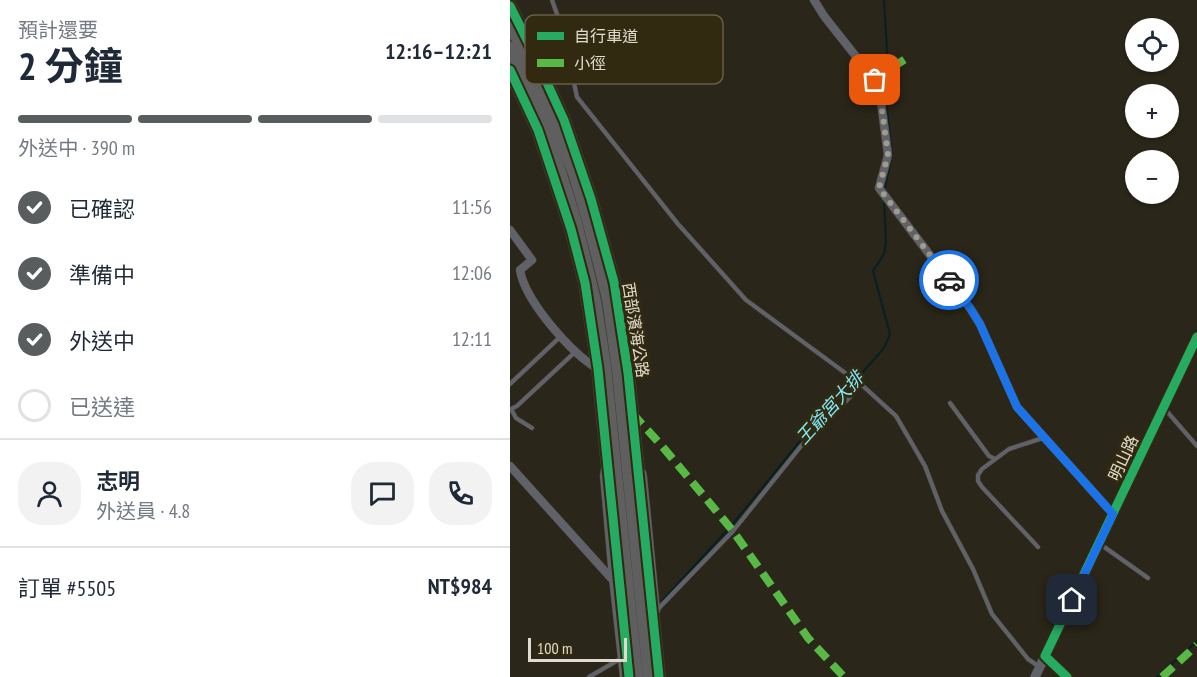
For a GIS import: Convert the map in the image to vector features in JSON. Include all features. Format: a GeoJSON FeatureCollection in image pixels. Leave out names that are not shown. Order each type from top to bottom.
{"type":"FeatureCollection","features":[{"type":"Feature","properties":{"kind":"highway"},"geometry":{"type":"LineString","coordinates":[[510,26],[525,54]]}},
{"type":"Feature","properties":{"kind":"highway"},"geometry":{"type":"LineString","coordinates":[[510,48],[525,79]]}},
{"type":"Feature","properties":{"kind":"highway"},"geometry":{"type":"LineString","coordinates":[[527,84],[543,116],[572,208],[595,301],[605,367],[638,677]]}},
{"type":"Feature","properties":{"kind":"highway"},"geometry":{"type":"LineString","coordinates":[[538,84],[574,173],[606,289],[618,370],[649,677]]}},
{"type":"Feature","properties":{"kind":"main road","name":"西部濱海公路"},"geometry":{"type":"LineString","coordinates":[[510,6],[525,38]]}},
{"type":"Feature","properties":{"kind":"main road"},"geometry":{"type":"LineString","coordinates":[[510,70],[537,130],[571,229],[585,283],[598,369],[629,677]]}},
{"type":"Feature","properties":{"kind":"main road","name":"西部濱海公路"},"geometry":{"type":"LineString","coordinates":[[547,84],[564,120],[591,199],[614,282],[628,373],[659,677]]}},
{"type":"Feature","properties":{"kind":"street"},"geometry":{"type":"LineString","coordinates":[[814,0],[824,16],[878,83],[888,155],[879,188],[970,308],[980,324],[1017,407],[1113,514]]}},
{"type":"Feature","properties":{"kind":"street"},"geometry":{"type":"LineString","coordinates":[[510,230],[532,260],[520,270],[534,302],[575,352],[598,369]]}},
{"type":"Feature","properties":{"kind":"street","name":"明山路"},"geometry":{"type":"LineString","coordinates":[[1035,677],[1197,337]]}},
{"type":"Feature","properties":{"kind":"street"},"geometry":{"type":"LineString","coordinates":[[510,466],[611,578]]}},
{"type":"Feature","properties":{"kind":"street"},"geometry":{"type":"LineString","coordinates":[[1046,656],[1067,677]]}},
{"type":"Feature","properties":{"kind":"lane"},"geometry":{"type":"LineString","coordinates":[[552,0],[557,15]]}},
{"type":"Feature","properties":{"kind":"lane"},"geometry":{"type":"LineString","coordinates":[[574,84],[577,97],[643,181],[746,300],[858,382],[896,416],[925,466],[942,511],[992,614],[1028,660],[1040,667]]}},
{"type":"Feature","properties":{"kind":"lane"},"geometry":{"type":"LineString","coordinates":[[510,384],[560,336]]}},
{"type":"Feature","properties":{"kind":"lane"},"geometry":{"type":"LineString","coordinates":[[532,428],[516,418],[511,408],[517,406],[575,352]]}},
{"type":"Feature","properties":{"kind":"lane"},"geometry":{"type":"LineString","coordinates":[[658,609],[733,531],[801,446],[854,393],[858,382]]}},
{"type":"Feature","properties":{"kind":"lane"},"geometry":{"type":"LineString","coordinates":[[950,403],[989,456],[995,459]]}},
{"type":"Feature","properties":{"kind":"lane"},"geometry":{"type":"LineString","coordinates":[[1164,407],[1197,446]]}},
{"type":"Feature","properties":{"kind":"lane"},"geometry":{"type":"LineString","coordinates":[[1038,548],[982,487],[978,481],[978,475],[982,469],[1009,449],[1044,438]]}},
{"type":"Feature","properties":{"kind":"lane"},"geometry":{"type":"LineString","coordinates":[[636,451],[645,477],[659,621]]}},
{"type":"Feature","properties":{"kind":"lane"},"geometry":{"type":"LineString","coordinates":[[607,457],[602,476],[622,677]]}},
{"type":"Feature","properties":{"kind":"lane"},"geometry":{"type":"LineString","coordinates":[[1100,543],[1148,578]]}},
{"type":"Feature","properties":{"kind":"lane"},"geometry":{"type":"LineString","coordinates":[[589,677],[620,659]]}},
{"type":"Feature","properties":{"kind":"waterway","name":"王爺宮大排"},"geometry":{"type":"LineString","coordinates":[[884,0],[888,66],[884,82],[892,155],[884,191]]}},
{"type":"Feature","properties":{"kind":"waterway","name":"王爺宮大排"},"geometry":{"type":"LineString","coordinates":[[662,601],[732,525],[810,429],[831,411],[884,348],[890,334],[873,271],[884,254],[886,242],[884,200]]}},
{"type":"Feature","properties":{"kind":"waterway"},"geometry":{"type":"LineString","coordinates":[[1157,677],[1197,641]]}},
{"type":"Feature","properties":{"kind":"marked path"},"geometry":{"type":"LineString","coordinates":[[875,80],[888,76],[890,69],[907,58]]}},
{"type":"Feature","properties":{"kind":"marked path"},"geometry":{"type":"LineString","coordinates":[[632,413],[733,531],[808,638],[844,677]]}},
{"type":"Feature","properties":{"kind":"marked path"},"geometry":{"type":"LineString","coordinates":[[1162,677],[1197,645]]}},
{"type":"Feature","properties":{"kind":"cycle path"},"geometry":{"type":"LineString","coordinates":[[510,6],[525,36]]}},
{"type":"Feature","properties":{"kind":"cycle path"},"geometry":{"type":"LineString","coordinates":[[510,70],[538,130],[571,229],[585,283],[598,369],[629,677]]}},
{"type":"Feature","properties":{"kind":"cycle path"},"geometry":{"type":"LineString","coordinates":[[548,84],[564,120],[591,199],[614,282],[628,373],[659,677]]}},
{"type":"Feature","properties":{"kind":"cycle path"},"geometry":{"type":"LineString","coordinates":[[1067,677],[1045,656],[1197,337]]}},
{"type":"Feature","properties":{"kind":"way so far"},"geometry":{"type":"LineString","coordinates":[[875,80],[879,87],[888,155],[879,188],[949,280]]}},
{"type":"Feature","properties":{"kind":"route"},"geometry":{"type":"LineString","coordinates":[[949,280],[980,324],[1017,407],[1113,514],[1072,600]]}}]}
